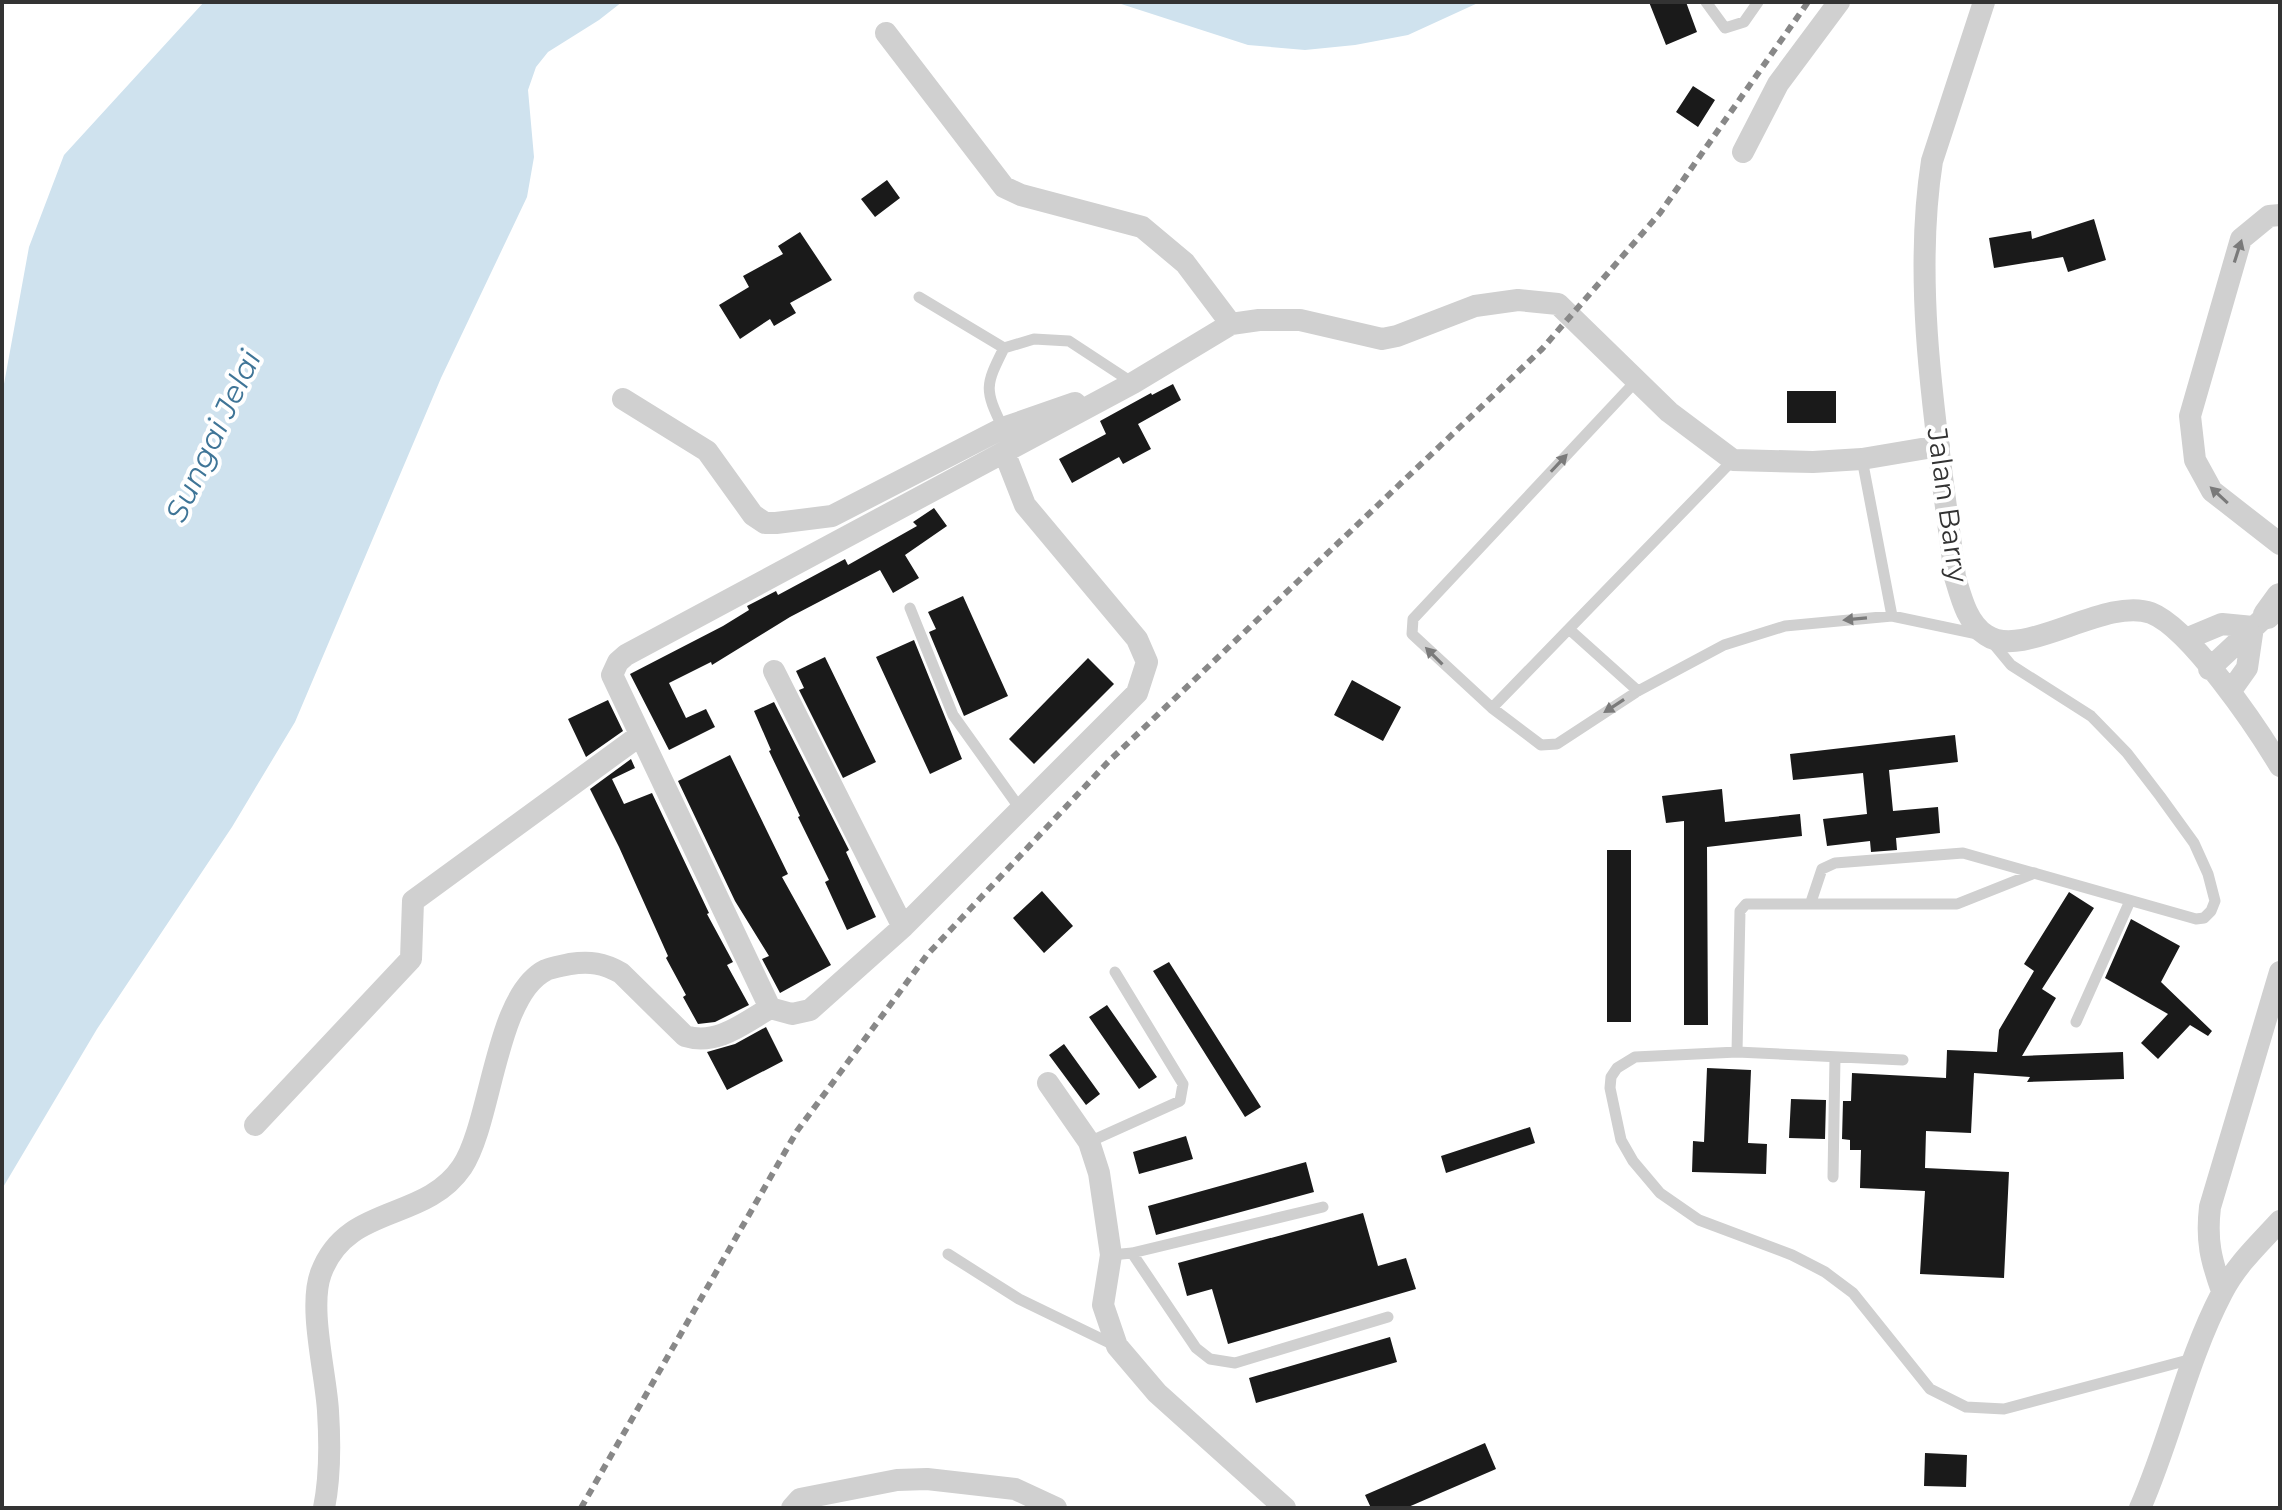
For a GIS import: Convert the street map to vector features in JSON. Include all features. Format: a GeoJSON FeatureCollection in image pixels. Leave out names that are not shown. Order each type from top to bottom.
{"type":"FeatureCollection","features":[{"type":"Feature","properties":{"kind":"street"},"geometry":{"type":"LineString","coordinates":[[1743,152],[1778,84],[1839,2]]}},
{"type":"Feature","properties":{"kind":"street","name":"Jalan Barry"},"geometry":{"type":"LineString","coordinates":[[1984,2],[1932,161],[1924,292],[1955,577],[1972,620],[1987,636]]}},
{"type":"Feature","properties":{"kind":"street"},"geometry":{"type":"LineString","coordinates":[[886,33],[1004,187],[1021,195],[1142,227],[1185,263],[1231,324]]}},
{"type":"Feature","properties":{"kind":"street"},"geometry":{"type":"LineString","coordinates":[[2280,215],[2269,216],[2241,239],[2190,416],[2195,460],[2212,491],[2280,544]]}},
{"type":"Feature","properties":{"kind":"street"},"geometry":{"type":"LineString","coordinates":[[770,1008],[612,675],[618,662],[1005,454],[1231,324],[1300,320],[1382,339],[1475,306],[1533,300],[1558,304],[1669,412],[1733,460],[1813,462],[1862,459],[1939,446]]}},
{"type":"Feature","properties":{"kind":"street"},"geometry":{"type":"LineString","coordinates":[[623,399],[707,451],[753,515],[765,523],[832,516],[1003,428],[1133,383]]}},
{"type":"Feature","properties":{"kind":"street"},"geometry":{"type":"LineString","coordinates":[[324,1508],[328,1411],[317,1301],[320,1274],[333,1251],[359,1226],[422,1201],[462,1168],[475,1138],[505,1031],[530,984],[545,971],[561,966],[595,962],[609,966],[621,973],[685,1036],[695,1039],[723,1035],[770,1008],[792,1014],[810,1010],[903,927],[1137,693],[1147,662],[1137,639],[1025,505],[1005,454]]}},
{"type":"Feature","properties":{"kind":"street"},"geometry":{"type":"LineString","coordinates":[[1987,636],[2005,641],[2065,629],[2100,615],[2127,610],[2150,613],[2168,623],[2186,639],[2230,692],[2280,766]]}},
{"type":"Feature","properties":{"kind":"street"},"geometry":{"type":"LineString","coordinates":[[2186,639],[2222,624],[2271,612]]}},
{"type":"Feature","properties":{"kind":"street"},"geometry":{"type":"LineString","coordinates":[[2209,669],[2271,612]]}},
{"type":"Feature","properties":{"kind":"street"},"geometry":{"type":"LineString","coordinates":[[2230,692],[2247,668],[2271,612]]}},
{"type":"Feature","properties":{"kind":"street"},"geometry":{"type":"LineString","coordinates":[[774,671],[903,927]]}},
{"type":"Feature","properties":{"kind":"street"},"geometry":{"type":"LineString","coordinates":[[255,1125],[411,959],[413,901],[639,736]]}},
{"type":"Feature","properties":{"kind":"street"},"geometry":{"type":"LineString","coordinates":[[2222,1291],[2209,1253],[2207,1229],[2210,1207],[2280,972]]}},
{"type":"Feature","properties":{"kind":"street"},"geometry":{"type":"LineString","coordinates":[[1048,1083],[1089,1142],[1121,1254],[1103,1305],[1117,1346],[1157,1393],[1285,1508]]}},
{"type":"Feature","properties":{"kind":"street"},"geometry":{"type":"LineString","coordinates":[[2140,1508],[2193,1358],[2222,1291],[2239,1266],[2280,1221]]}},
{"type":"Feature","properties":{"kind":"street"},"geometry":{"type":"LineString","coordinates":[[792,1508],[800,1499],[897,1480],[927,1479],[1015,1489],[1056,1508]]}},
{"type":"Feature","properties":{"kind":"lane"},"geometry":{"type":"LineString","coordinates":[[1706,2],[1725,28],[1744,22],[1758,2]]}},
{"type":"Feature","properties":{"kind":"lane"},"geometry":{"type":"LineString","coordinates":[[919,297],[1004,348]]}},
{"type":"Feature","properties":{"kind":"lane"},"geometry":{"type":"LineString","coordinates":[[1003,428],[990,400],[988,380],[1004,348],[1034,339],[1069,341],[1133,383]]}},
{"type":"Feature","properties":{"kind":"lane"},"geometry":{"type":"LineString","coordinates":[[1637,380],[1413,619],[1412,634],[1492,708],[1541,745],[1557,744],[1638,691],[1724,645],[1785,626],[1892,616],[1987,636],[2011,665],[2091,716],[2127,753],[2194,843],[2208,874],[2215,901],[2204,918],[2196,919],[1963,853],[1835,863],[1822,869],[1811,902]]}},
{"type":"Feature","properties":{"kind":"lane"},"geometry":{"type":"LineString","coordinates":[[1862,459],[1892,616]]}},
{"type":"Feature","properties":{"kind":"lane"},"geometry":{"type":"LineString","coordinates":[[1492,708],[1733,460]]}},
{"type":"Feature","properties":{"kind":"lane"},"geometry":{"type":"LineString","coordinates":[[910,608],[953,715],[1022,810]]}},
{"type":"Feature","properties":{"kind":"lane"},"geometry":{"type":"LineString","coordinates":[[1570,630],[1638,691]]}},
{"type":"Feature","properties":{"kind":"lane"},"geometry":{"type":"LineString","coordinates":[[1737,1052],[1740,911],[1746,904],[1957,904],[2035,873]]}},
{"type":"Feature","properties":{"kind":"lane"},"geometry":{"type":"LineString","coordinates":[[2076,1022],[2130,901]]}},
{"type":"Feature","properties":{"kind":"lane"},"geometry":{"type":"LineString","coordinates":[[1089,1142],[1180,1101],[1183,1084],[1115,972]]}},
{"type":"Feature","properties":{"kind":"lane"},"geometry":{"type":"LineString","coordinates":[[1903,1060],[1737,1052],[1635,1057],[1617,1068],[1611,1077],[1610,1088],[1621,1140],[1633,1161],[1660,1193],[1699,1220],[1792,1255],[1825,1272],[1853,1293],[1930,1389],[1966,1407],[2004,1409],[2193,1358]]}},
{"type":"Feature","properties":{"kind":"lane"},"geometry":{"type":"LineString","coordinates":[[1833,1177],[1835,1057]]}},
{"type":"Feature","properties":{"kind":"lane"},"geometry":{"type":"LineString","coordinates":[[1323,1207],[1121,1254],[1196,1348],[1210,1359],[1235,1363],[1388,1317]]}},
{"type":"Feature","properties":{"kind":"lane"},"geometry":{"type":"LineString","coordinates":[[948,1254],[1019,1299],[1117,1346]]}},
{"type":"Feature","properties":{"kind":"water","name":"Sungai Jelai"},"geometry":{"type":"Polygon","coordinates":[[[204,2],[622,2],[548,52],[536,67],[528,90],[534,157],[527,197],[441,378],[295,722],[232,827],[97,1029],[2,1189],[2,395],[29,247],[64,155],[204,2]]]}},
{"type":"Feature","properties":{"kind":"water"},"geometry":{"type":"Polygon","coordinates":[[[1115,2],[1480,2],[1408,35],[1305,50],[1248,45],[1115,2]]]}},
{"type":"Feature","properties":{"kind":"building"},"geometry":{"type":"Polygon","coordinates":[[[1649,2],[1686,2],[1697,32],[1666,45],[1649,2]]]}},
{"type":"Feature","properties":{"kind":"building"},"geometry":{"type":"Polygon","coordinates":[[[1693,86],[1715,100],[1698,127],[1676,112],[1693,86]]]}},
{"type":"Feature","properties":{"kind":"building"},"geometry":{"type":"Polygon","coordinates":[[[887,180],[900,198],[875,217],[861,199],[887,180]]]}},
{"type":"Feature","properties":{"kind":"building"},"geometry":{"type":"Polygon","coordinates":[[[2094,219],[2106,260],[2068,272],[2063,257],[1994,268],[1989,238],[2031,231],[2032,239],[2094,219]]]}},
{"type":"Feature","properties":{"kind":"building"},"geometry":{"type":"Polygon","coordinates":[[[800,232],[832,280],[790,303],[796,313],[774,326],[770,319],[740,339],[719,305],[749,287],[743,276],[783,254],[778,246],[800,232]]]}},
{"type":"Feature","properties":{"kind":"building"},"geometry":{"type":"Polygon","coordinates":[[[1173,384],[1181,400],[1138,424],[1151,449],[1123,464],[1119,457],[1072,483],[1059,459],[1106,434],[1100,421],[1173,384]]]}},
{"type":"Feature","properties":{"kind":"building"},"geometry":{"type":"Polygon","coordinates":[[[1787,391],[1836,391],[1836,423],[1787,423],[1787,391]]]}},
{"type":"Feature","properties":{"kind":"building"},"geometry":{"type":"Polygon","coordinates":[[[934,508],[947,526],[905,555],[919,578],[893,593],[880,570],[790,617],[712,665],[711,662],[669,683],[686,718],[706,709],[715,727],[669,750],[630,674],[723,626],[749,610],[747,606],[776,591],[778,595],[845,559],[848,565],[917,526],[913,522],[934,508]]]}},
{"type":"Feature","properties":{"kind":"building"},"geometry":{"type":"Polygon","coordinates":[[[963,596],[1008,696],[964,716],[929,632],[936,629],[928,612],[963,596]]]}},
{"type":"Feature","properties":{"kind":"building"},"geometry":{"type":"Polygon","coordinates":[[[914,640],[962,759],[930,774],[876,657],[914,640]]]}},
{"type":"Feature","properties":{"kind":"building"},"geometry":{"type":"Polygon","coordinates":[[[825,657],[876,762],[843,778],[799,690],[804,688],[796,671],[825,657]]]}},
{"type":"Feature","properties":{"kind":"building"},"geometry":{"type":"Polygon","coordinates":[[[1088,658],[1114,684],[1034,764],[1009,739],[1088,658]]]}},
{"type":"Feature","properties":{"kind":"building"},"geometry":{"type":"Polygon","coordinates":[[[1352,680],[1401,707],[1383,741],[1334,715],[1352,680]]]}},
{"type":"Feature","properties":{"kind":"building"},"geometry":{"type":"Polygon","coordinates":[[[608,700],[623,731],[586,757],[568,719],[608,700]]]}},
{"type":"Feature","properties":{"kind":"building"},"geometry":{"type":"Polygon","coordinates":[[[774,702],[849,850],[846,852],[876,917],[847,930],[825,882],[829,880],[798,817],[754,711],[774,702]]]}},
{"type":"Feature","properties":{"kind":"building"},"geometry":{"type":"Polygon","coordinates":[[[1955,735],[1958,762],[1889,770],[1893,811],[1938,807],[1940,833],[1896,838],[1897,850],[1871,852],[1870,841],[1827,846],[1823,819],[1867,814],[1863,773],[1793,780],[1790,754],[1955,735]]]}},
{"type":"Feature","properties":{"kind":"building"},"geometry":{"type":"Polygon","coordinates":[[[730,755],[788,874],[782,877],[831,965],[780,993],[762,959],[769,956],[735,901],[678,781],[730,755]]]}},
{"type":"Feature","properties":{"kind":"building"},"geometry":{"type":"Polygon","coordinates":[[[631,759],[635,768],[612,779],[624,804],[652,793],[707,914],[733,962],[727,965],[749,1005],[715,1022],[698,1024],[683,997],[686,995],[666,958],[668,956],[619,847],[590,789],[631,759]]]}},
{"type":"Feature","properties":{"kind":"building"},"geometry":{"type":"Polygon","coordinates":[[[1722,789],[1725,822],[1800,814],[1802,836],[1707,847],[1708,1025],[1684,1025],[1684,821],[1666,823],[1662,796],[1722,789]]]}},
{"type":"Feature","properties":{"kind":"building"},"geometry":{"type":"Polygon","coordinates":[[[1607,850],[1631,850],[1631,1022],[1607,1022],[1607,850]]]}},
{"type":"Feature","properties":{"kind":"building"},"geometry":{"type":"Polygon","coordinates":[[[1042,891],[1073,926],[1044,953],[1013,918],[1042,891]]]}},
{"type":"Feature","properties":{"kind":"building"},"geometry":{"type":"Polygon","coordinates":[[[2069,892],[2094,908],[2042,989],[2056,998],[2022,1056],[2123,1052],[2124,1079],[2027,1082],[2030,1077],[1974,1073],[1971,1133],[1926,1131],[1925,1168],[2009,1172],[2004,1278],[1920,1274],[1925,1191],[1860,1188],[1861,1150],[1850,1150],[1850,1140],[1842,1139],[1843,1101],[1851,1101],[1852,1073],[1946,1078],[1947,1050],[1997,1052],[1999,1030],[2034,971],[2024,964],[2069,892]]]}},
{"type":"Feature","properties":{"kind":"building"},"geometry":{"type":"Polygon","coordinates":[[[2131,919],[2180,946],[2161,982],[2212,1031],[2208,1036],[2190,1025],[2158,1059],[2141,1043],[2168,1014],[2105,978],[2131,919]]]}},
{"type":"Feature","properties":{"kind":"building"},"geometry":{"type":"Polygon","coordinates":[[[1169,962],[1261,1107],[1245,1117],[1153,971],[1169,962]]]}},
{"type":"Feature","properties":{"kind":"building"},"geometry":{"type":"Polygon","coordinates":[[[1107,1005],[1157,1077],[1139,1089],[1089,1017],[1107,1005]]]}},
{"type":"Feature","properties":{"kind":"building"},"geometry":{"type":"Polygon","coordinates":[[[766,1027],[783,1061],[727,1090],[707,1052],[735,1044],[766,1027]]]}},
{"type":"Feature","properties":{"kind":"building"},"geometry":{"type":"Polygon","coordinates":[[[1064,1044],[1100,1094],[1086,1105],[1049,1055],[1064,1044]]]}},
{"type":"Feature","properties":{"kind":"building"},"geometry":{"type":"Polygon","coordinates":[[[1707,1068],[1751,1070],[1748,1143],[1767,1144],[1766,1174],[1692,1172],[1693,1141],[1704,1142],[1707,1068]]]}},
{"type":"Feature","properties":{"kind":"building"},"geometry":{"type":"Polygon","coordinates":[[[1791,1099],[1826,1100],[1825,1139],[1789,1138],[1791,1099]]]}},
{"type":"Feature","properties":{"kind":"building"},"geometry":{"type":"Polygon","coordinates":[[[1530,1127],[1535,1143],[1446,1173],[1441,1156],[1530,1127]]]}},
{"type":"Feature","properties":{"kind":"building"},"geometry":{"type":"Polygon","coordinates":[[[1186,1136],[1193,1159],[1139,1174],[1133,1152],[1186,1136]]]}},
{"type":"Feature","properties":{"kind":"building"},"geometry":{"type":"Polygon","coordinates":[[[1306,1162],[1314,1192],[1156,1235],[1148,1206],[1306,1162]]]}},
{"type":"Feature","properties":{"kind":"building"},"geometry":{"type":"Polygon","coordinates":[[[1363,1213],[1378,1266],[1406,1258],[1416,1289],[1228,1344],[1212,1289],[1187,1296],[1178,1263],[1363,1213]]]}},
{"type":"Feature","properties":{"kind":"building"},"geometry":{"type":"Polygon","coordinates":[[[1390,1337],[1397,1362],[1256,1403],[1249,1378],[1390,1337]]]}},
{"type":"Feature","properties":{"kind":"building"},"geometry":{"type":"Polygon","coordinates":[[[1485,1443],[1496,1469],[1406,1508],[1371,1508],[1365,1495],[1485,1443]]]}},
{"type":"Feature","properties":{"kind":"building"},"geometry":{"type":"Polygon","coordinates":[[[1925,1453],[1967,1455],[1966,1487],[1924,1486],[1925,1453]]]}},
{"type":"Feature","properties":{"kind":"railway"},"geometry":{"type":"LineString","coordinates":[[581,1508],[797,1131],[927,955],[1108,762],[1542,349],[1660,213],[1808,2]]}}]}
